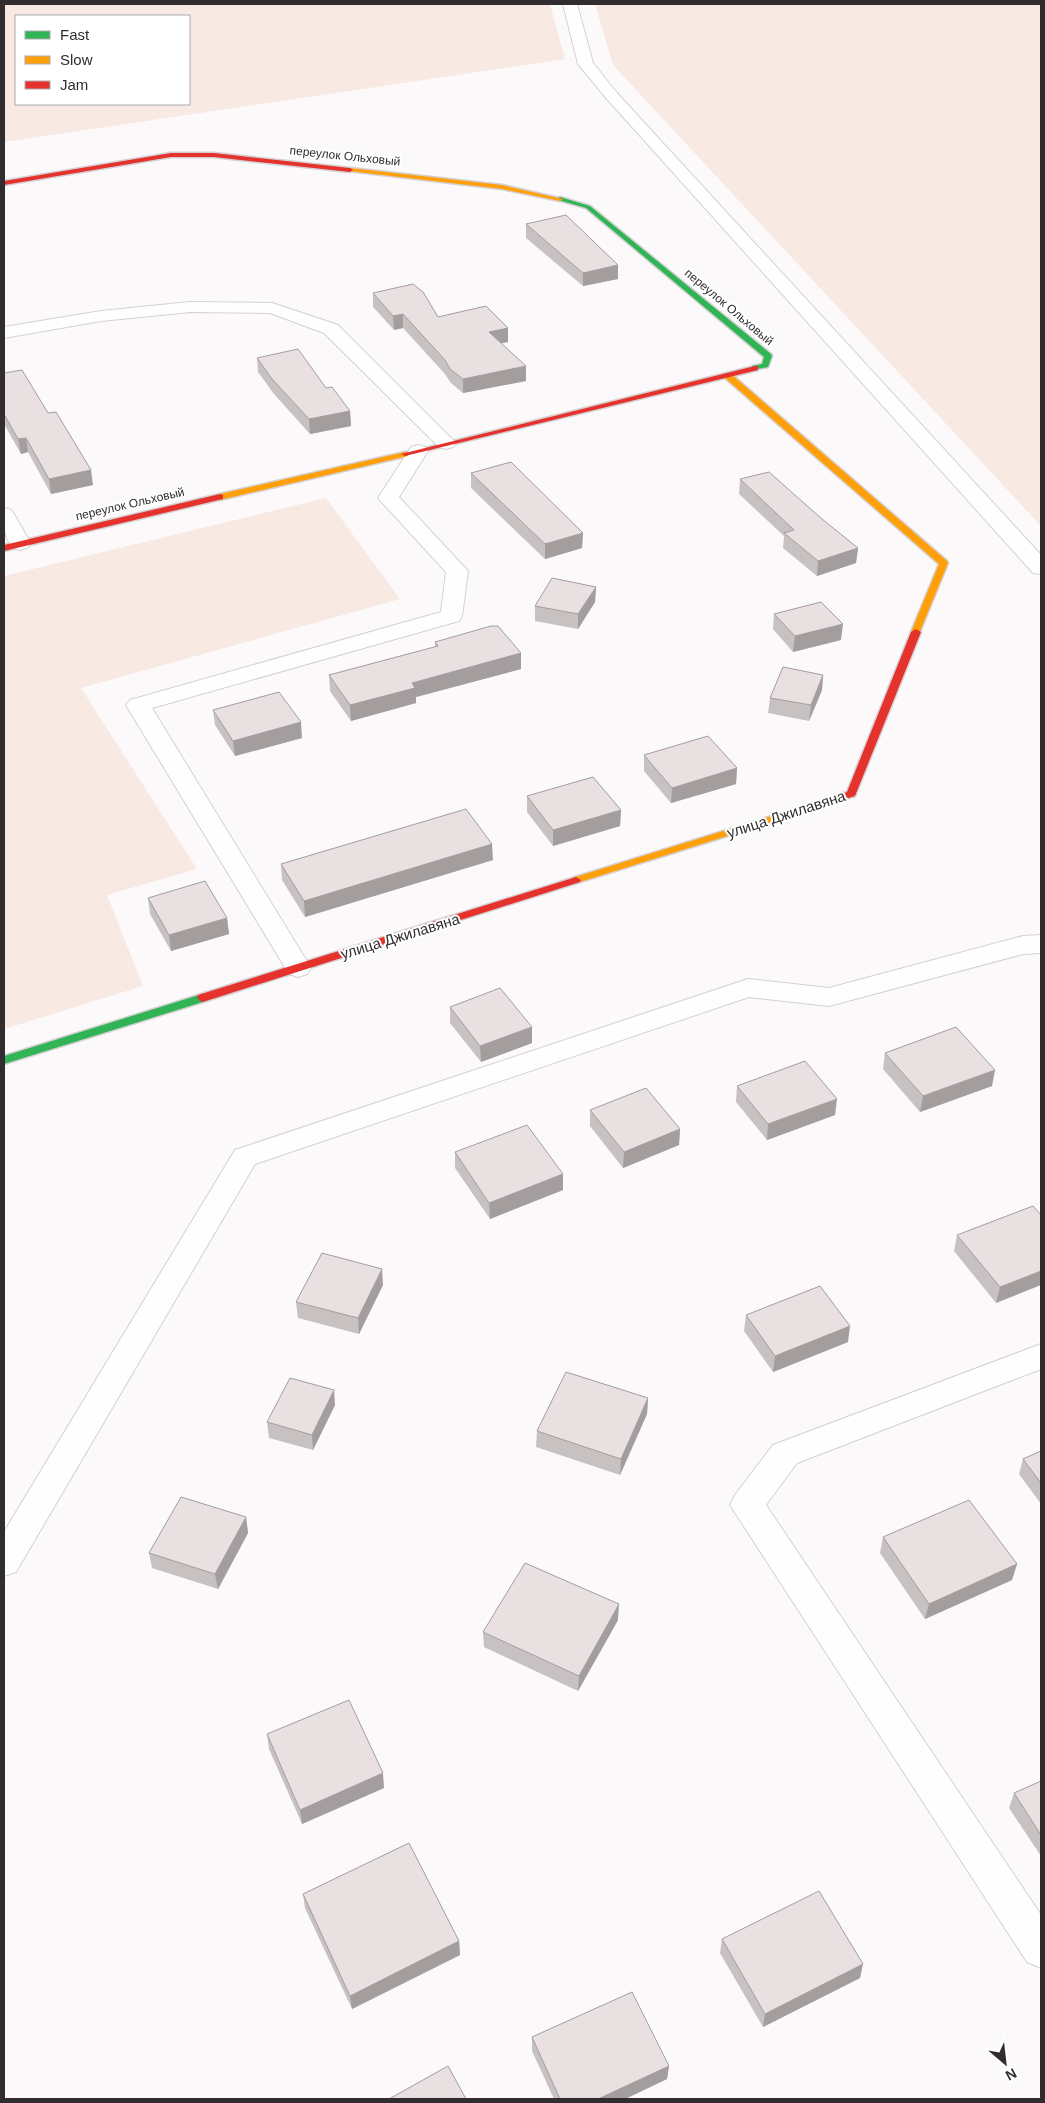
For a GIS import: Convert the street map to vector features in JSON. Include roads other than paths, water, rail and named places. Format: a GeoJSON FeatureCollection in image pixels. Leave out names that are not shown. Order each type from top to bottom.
{"type":"FeatureCollection","features":[{"type":"Feature","properties":{"kind":"street"},"geometry":{"type":"LineString","coordinates":[[570,4],[586,64],[607,90],[1041,568]]}},
{"type":"Feature","properties":{"kind":"street","name":"переулок Ольховый"},"geometry":{"type":"LineString","coordinates":[[4,183],[171,155],[214,155],[502,187],[548,196],[588,207],[768,356],[766,365],[728,376],[12,546]]}},
{"type":"Feature","properties":{"kind":"street"},"geometry":{"type":"LineString","coordinates":[[4,333],[101,316],[190,307],[272,308],[331,329],[446,443]]}},
{"type":"Feature","properties":{"kind":"street","name":"улица Джилавяна"},"geometry":{"type":"LineString","coordinates":[[4,1060],[852,794],[944,563],[728,376]]}},
{"type":"Feature","properties":{"kind":"street"},"geometry":{"type":"LineString","coordinates":[[298,968],[138,705],[451,616],[457,571],[388,498],[418,451]]}},
{"type":"Feature","properties":{"kind":"street"},"geometry":{"type":"LineString","coordinates":[[4,514],[12,546]]}},
{"type":"Feature","properties":{"kind":"street"},"geometry":{"type":"LineString","coordinates":[[4,1562],[245,1157],[748,988],[829,997],[1023,945],[1041,944]]}},
{"type":"Feature","properties":{"kind":"street"},"geometry":{"type":"LineString","coordinates":[[1041,1356],[785,1454],[747,1505],[1041,1949]]}}]}
